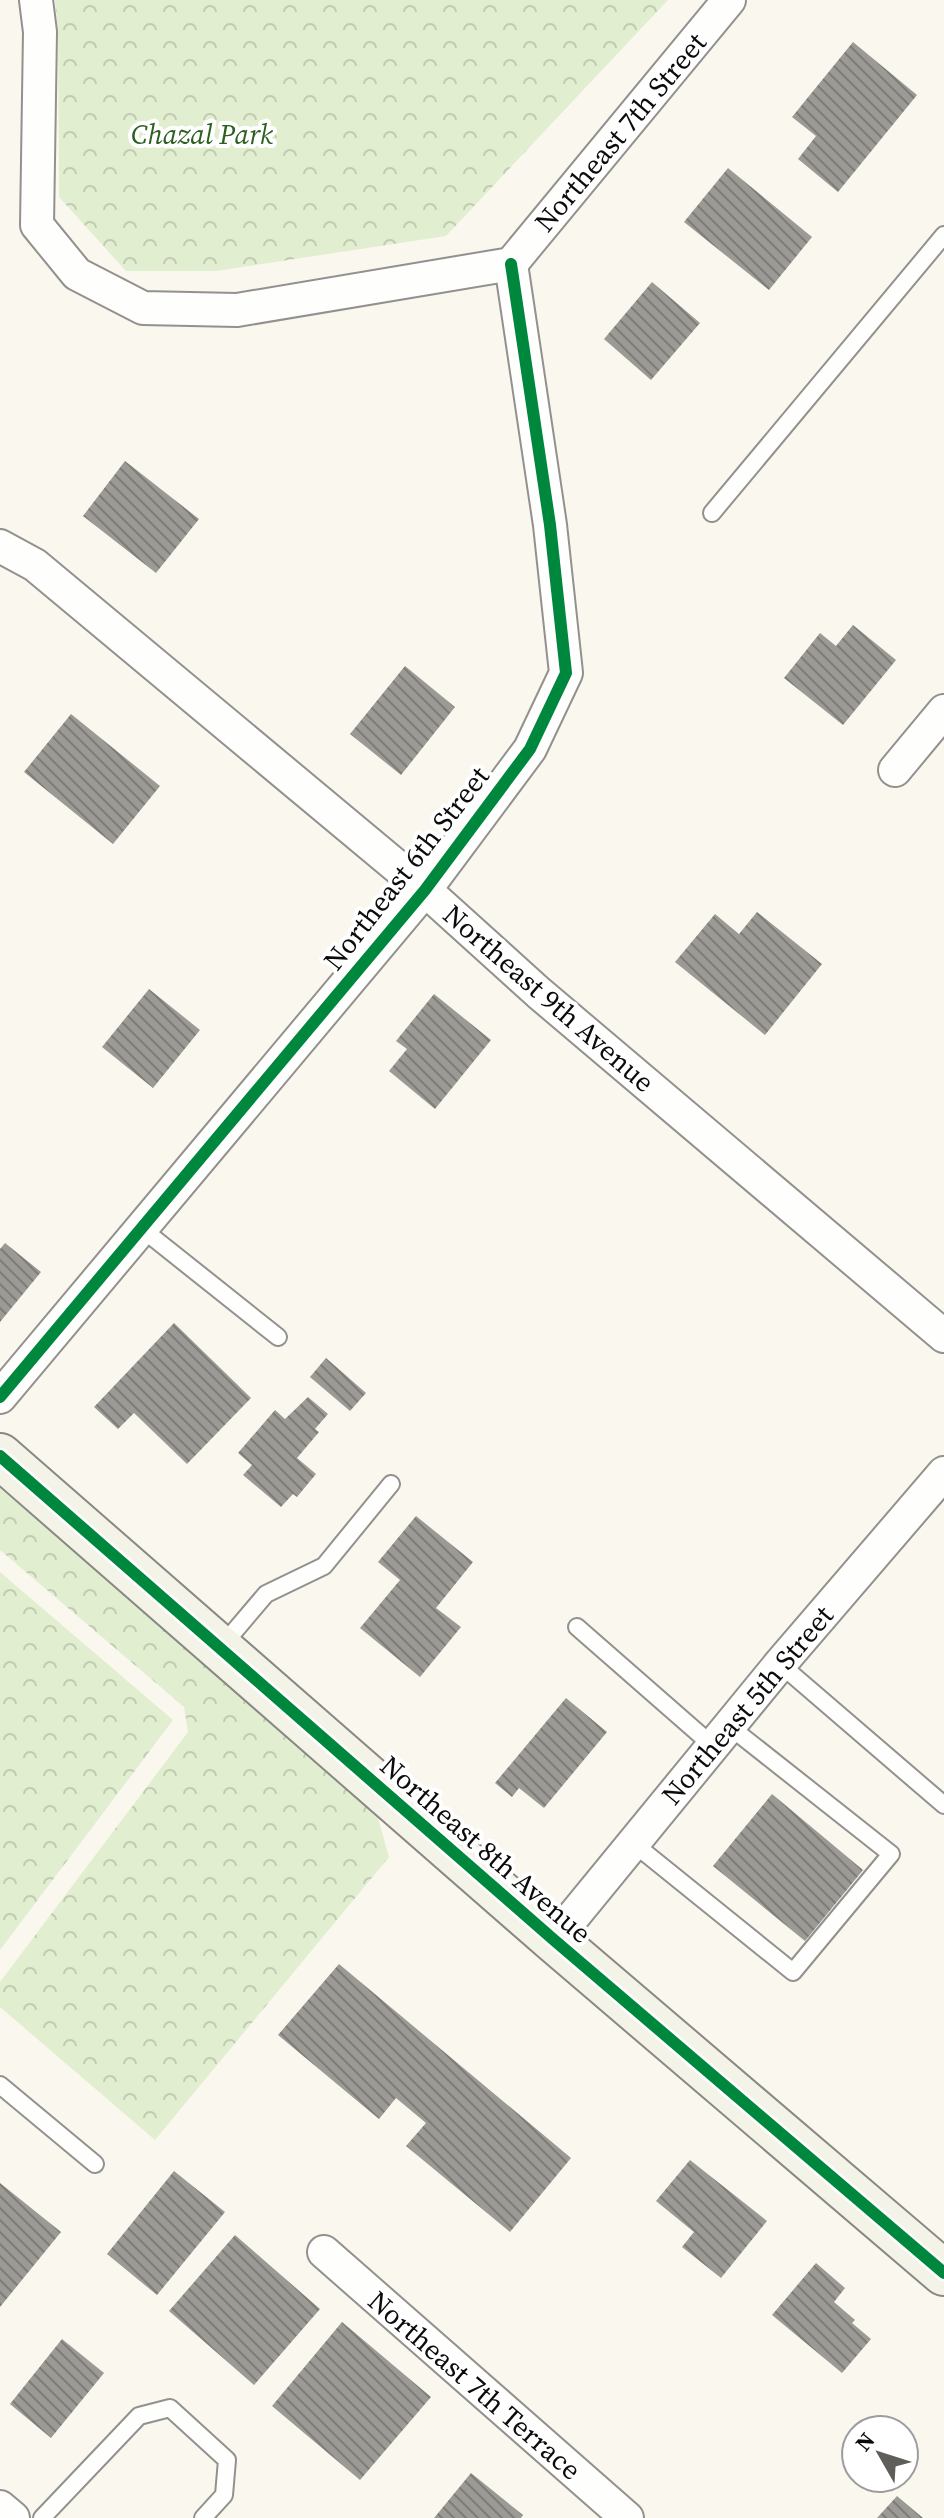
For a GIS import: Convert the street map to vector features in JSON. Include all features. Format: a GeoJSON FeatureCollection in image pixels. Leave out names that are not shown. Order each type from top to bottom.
{"type":"FeatureCollection","features":[{"type":"Feature","properties":{"kind":"main road","name":"Northeast 8th Avenue"},"geometry":{"type":"LineString","coordinates":[[0,1456],[554,1940],[944,2273]]}},
{"type":"Feature","properties":{"kind":"street"},"geometry":{"type":"LineString","coordinates":[[36,0],[40,32],[37,225],[77,274],[143,308],[237,310],[511,264]]}},
{"type":"Feature","properties":{"kind":"street","name":"Northeast 7th Street"},"geometry":{"type":"LineString","coordinates":[[511,264],[729,0]]}},
{"type":"Feature","properties":{"kind":"street","name":"Northeast 6th Street"},"geometry":{"type":"LineString","coordinates":[[0,1397],[425,890],[530,749],[566,673],[550,525],[511,264]]}},
{"type":"Feature","properties":{"kind":"street","name":"Northeast 9th Avenue"},"geometry":{"type":"LineString","coordinates":[[0,546],[35,565],[425,890],[539,993],[944,1336]]}},
{"type":"Feature","properties":{"kind":"street"},"geometry":{"type":"LineString","coordinates":[[895,770],[944,711]]}},
{"type":"Feature","properties":{"kind":"street","name":"Northeast 5th Street"},"geometry":{"type":"LineString","coordinates":[[554,1940],[780,1664],[944,1473]]}},
{"type":"Feature","properties":{"kind":"street","name":"Northeast 7th Terrace"},"geometry":{"type":"LineString","coordinates":[[324,2252],[627,2518]]}},
{"type":"Feature","properties":{"kind":"street"},"geometry":{"type":"LineString","coordinates":[[0,2507],[13,2518]]}},
{"type":"Feature","properties":{"kind":"lane"},"geometry":{"type":"LineString","coordinates":[[712,513],[944,235]]}},
{"type":"Feature","properties":{"kind":"lane"},"geometry":{"type":"LineString","coordinates":[[141,1228],[278,1337]]}},
{"type":"Feature","properties":{"kind":"lane"},"geometry":{"type":"LineString","coordinates":[[220,1649],[266,1594],[324,1566],[391,1484]]}},
{"type":"Feature","properties":{"kind":"lane"},"geometry":{"type":"LineString","coordinates":[[577,1627],[721,1736],[891,1854],[793,1972],[633,1843]]}},
{"type":"Feature","properties":{"kind":"lane"},"geometry":{"type":"LineString","coordinates":[[780,1664],[944,1805]]}},
{"type":"Feature","properties":{"kind":"lane"},"geometry":{"type":"LineString","coordinates":[[0,2085],[95,2164]]}},
{"type":"Feature","properties":{"kind":"lane"},"geometry":{"type":"LineString","coordinates":[[42,2518],[139,2416],[170,2408],[227,2460],[224,2495],[203,2518]]}},
{"type":"Feature","properties":{"kind":"green space","name":"Chazal Park"},"geometry":{"type":"Polygon","coordinates":[[[55,0],[668,0],[446,236],[216,271],[126,271],[59,197],[55,0]]]}},
{"type":"Feature","properties":{"kind":"green space"},"geometry":{"type":"Polygon","coordinates":[[[0,1482],[376,1811],[389,1857],[155,2140],[0,2007],[0,1982],[188,1732],[184,1707],[0,1550],[0,1482]]]}},
{"type":"Feature","properties":{"kind":"green space"},"geometry":{"type":"Polygon","coordinates":[[[0,1572],[173,1720],[0,1950],[0,1572]]]}},
{"type":"Feature","properties":{"kind":"building"},"geometry":{"type":"Polygon","coordinates":[[[853,42],[917,95],[838,192],[798,159],[816,136],[792,117],[853,42]]]}},
{"type":"Feature","properties":{"kind":"building"},"geometry":{"type":"Polygon","coordinates":[[[728,168],[812,237],[769,290],[684,222],[728,168]]]}},
{"type":"Feature","properties":{"kind":"building"},"geometry":{"type":"Polygon","coordinates":[[[652,282],[700,323],[651,380],[604,339],[652,282]]]}},
{"type":"Feature","properties":{"kind":"building"},"geometry":{"type":"Polygon","coordinates":[[[125,461],[199,519],[156,573],[83,516],[125,461]]]}},
{"type":"Feature","properties":{"kind":"building"},"geometry":{"type":"Polygon","coordinates":[[[853,625],[896,660],[843,725],[784,678],[820,633],[836,646],[853,625]]]}},
{"type":"Feature","properties":{"kind":"building"},"geometry":{"type":"Polygon","coordinates":[[[405,666],[455,707],[401,775],[350,734],[405,666]]]}},
{"type":"Feature","properties":{"kind":"building"},"geometry":{"type":"Polygon","coordinates":[[[71,714],[160,786],[113,844],[24,772],[71,714]]]}},
{"type":"Feature","properties":{"kind":"building"},"geometry":{"type":"Polygon","coordinates":[[[757,912],[822,964],[765,1035],[675,962],[715,914],[739,934],[757,912]]]}},
{"type":"Feature","properties":{"kind":"building"},"geometry":{"type":"Polygon","coordinates":[[[149,989],[200,1030],[153,1088],[102,1047],[149,989]]]}},
{"type":"Feature","properties":{"kind":"building"},"geometry":{"type":"Polygon","coordinates":[[[434,994],[491,1040],[435,1109],[389,1071],[407,1049],[396,1041],[434,994]]]}},
{"type":"Feature","properties":{"kind":"building"},"geometry":{"type":"Polygon","coordinates":[[[5,1243],[41,1272],[0,1322],[0,1249],[5,1243]]]}},
{"type":"Feature","properties":{"kind":"building"},"geometry":{"type":"Polygon","coordinates":[[[174,1323],[251,1398],[187,1464],[134,1413],[118,1429],[94,1407],[174,1323]]]}},
{"type":"Feature","properties":{"kind":"building"},"geometry":{"type":"Polygon","coordinates":[[[326,1358],[366,1393],[350,1411],[310,1377],[326,1358]]]}},
{"type":"Feature","properties":{"kind":"building"},"geometry":{"type":"Polygon","coordinates":[[[308,1397],[328,1414],[315,1429],[319,1432],[297,1458],[316,1474],[297,1497],[293,1494],[281,1507],[243,1475],[252,1465],[238,1453],[275,1410],[285,1419],[308,1397]]]}},
{"type":"Feature","properties":{"kind":"building"},"geometry":{"type":"Polygon","coordinates":[[[416,1516],[473,1562],[436,1608],[461,1627],[420,1677],[360,1628],[400,1580],[378,1562],[416,1516]]]}},
{"type":"Feature","properties":{"kind":"building"},"geometry":{"type":"Polygon","coordinates":[[[566,1698],[607,1732],[544,1808],[519,1788],[512,1797],[495,1783],[566,1698]]]}},
{"type":"Feature","properties":{"kind":"building"},"geometry":{"type":"Polygon","coordinates":[[[772,1794],[863,1870],[805,1941],[713,1866],[772,1794]]]}},
{"type":"Feature","properties":{"kind":"building"},"geometry":{"type":"Polygon","coordinates":[[[339,1964],[571,2158],[510,2232],[406,2146],[426,2123],[396,2098],[379,2119],[278,2035],[339,1964]]]}},
{"type":"Feature","properties":{"kind":"building"},"geometry":{"type":"Polygon","coordinates":[[[690,2160],[767,2221],[721,2278],[682,2247],[694,2232],[656,2201],[690,2160]]]}},
{"type":"Feature","properties":{"kind":"building"},"geometry":{"type":"Polygon","coordinates":[[[174,2171],[225,2212],[157,2295],[107,2254],[174,2171]]]}},
{"type":"Feature","properties":{"kind":"building"},"geometry":{"type":"Polygon","coordinates":[[[0,2183],[61,2232],[0,2307],[0,2183]]]}},
{"type":"Feature","properties":{"kind":"building"},"geometry":{"type":"Polygon","coordinates":[[[235,2235],[320,2309],[254,2385],[169,2311],[235,2235]]]}},
{"type":"Feature","properties":{"kind":"building"},"geometry":{"type":"Polygon","coordinates":[[[816,2263],[845,2288],[834,2302],[871,2339],[842,2373],[772,2315],[816,2263]]]}},
{"type":"Feature","properties":{"kind":"building"},"geometry":{"type":"Polygon","coordinates":[[[342,2322],[431,2397],[360,2480],[272,2406],[342,2322]]]}},
{"type":"Feature","properties":{"kind":"building"},"geometry":{"type":"Polygon","coordinates":[[[62,2339],[104,2373],[51,2438],[10,2404],[62,2339]]]}},
{"type":"Feature","properties":{"kind":"building"},"geometry":{"type":"Polygon","coordinates":[[[471,2473],[523,2515],[521,2518],[434,2518],[471,2473]]]}},
{"type":"Feature","properties":{"kind":"building"},"geometry":{"type":"Polygon","coordinates":[[[897,2496],[923,2518],[877,2518],[897,2496]]]}},
{"type":"Feature","properties":{"kind":"cycle path"},"geometry":{"type":"LineString","coordinates":[[0,1397],[425,890],[530,749],[566,673],[550,525],[511,264]]}},
{"type":"Feature","properties":{"kind":"cycle path"},"geometry":{"type":"LineString","coordinates":[[0,1456],[554,1940],[944,2273]]}}]}
